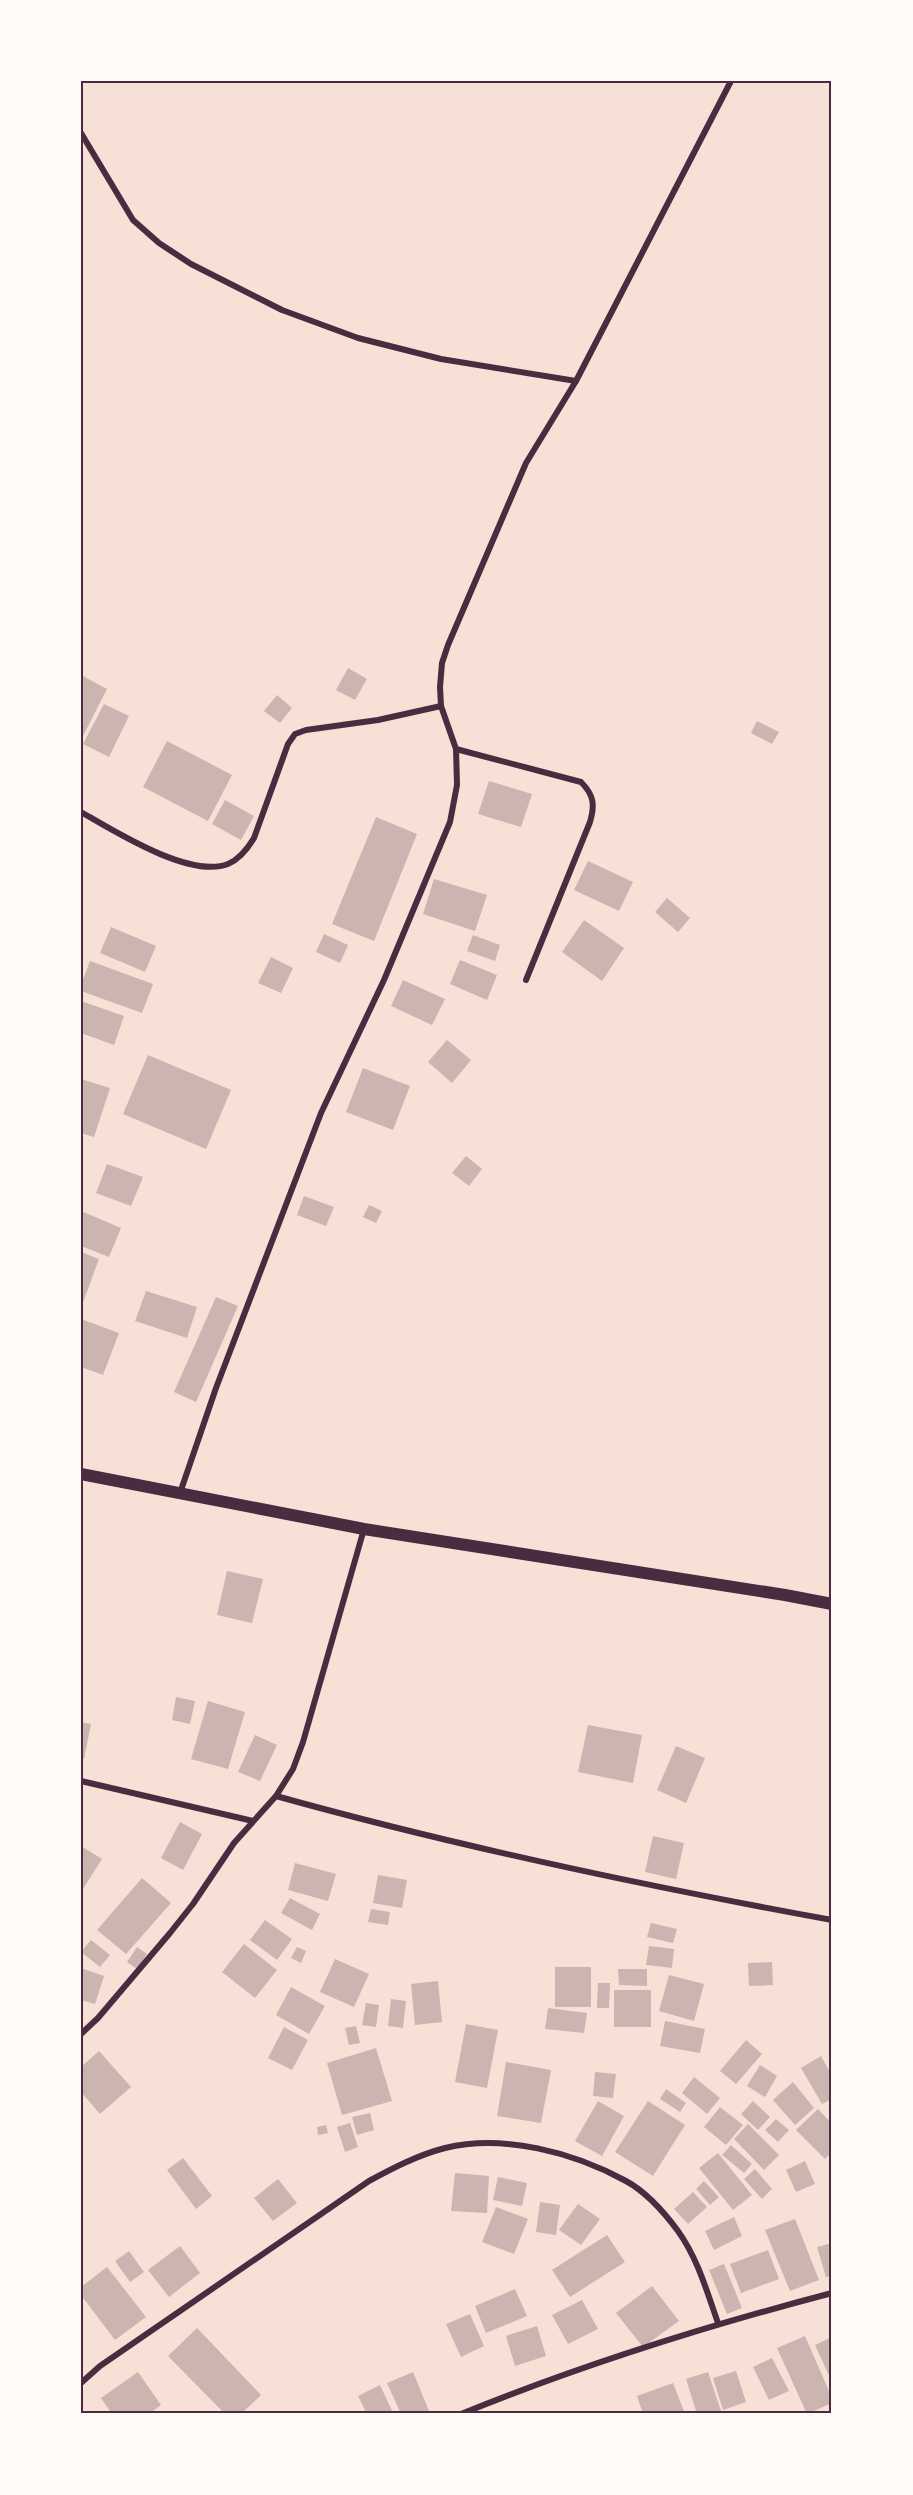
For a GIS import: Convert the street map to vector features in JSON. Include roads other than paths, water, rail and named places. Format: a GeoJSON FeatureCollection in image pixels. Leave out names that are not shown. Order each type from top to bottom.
{"type":"FeatureCollection","features":[{"type":"Feature","properties":{"kind":"main road"},"geometry":{"type":"LineString","coordinates":[[81,1474],[364,1529],[832,1604]]}},
{"type":"Feature","properties":{"kind":"street"},"geometry":{"type":"LineString","coordinates":[[180,1493],[216,1388],[321,1113],[384,980],[450,822],[457,785],[456,749],[441,706],[442,663],[526,463],[576,381],[731,81]]}},
{"type":"Feature","properties":{"kind":"street"},"geometry":{"type":"LineString","coordinates":[[81,133],[133,220],[159,243],[191,264],[282,310],[358,338],[441,359],[576,381]]}},
{"type":"Feature","properties":{"kind":"street"},"geometry":{"type":"LineString","coordinates":[[81,812],[175,862],[209,867],[228,864],[245,852],[254,838],[288,744],[295,734],[306,729],[378,720],[441,706]]}},
{"type":"Feature","properties":{"kind":"street"},"geometry":{"type":"LineString","coordinates":[[456,749],[581,782],[593,798],[594,808],[590,822],[526,980]]}},
{"type":"Feature","properties":{"kind":"street"},"geometry":{"type":"LineString","coordinates":[[81,2034],[98,2018],[170,1933],[193,1904],[234,1843],[276,1796],[293,1769],[303,1742],[364,1529]]}},
{"type":"Feature","properties":{"kind":"street"},"geometry":{"type":"LineString","coordinates":[[81,1781],[253,1821]]}},
{"type":"Feature","properties":{"kind":"street"},"geometry":{"type":"LineString","coordinates":[[276,1796],[370,1822],[499,1853],[832,1920]]}},
{"type":"Feature","properties":{"kind":"street"},"geometry":{"type":"LineString","coordinates":[[81,2383],[100,2366],[369,2181],[403,2163],[445,2148],[485,2143],[520,2146],[564,2155],[627,2181],[653,2202],[678,2232],[699,2270],[718,2323]]}},
{"type":"Feature","properties":{"kind":"street"},"geometry":{"type":"LineString","coordinates":[[461,2414],[520,2390],[718,2323],[832,2293]]}}]}
